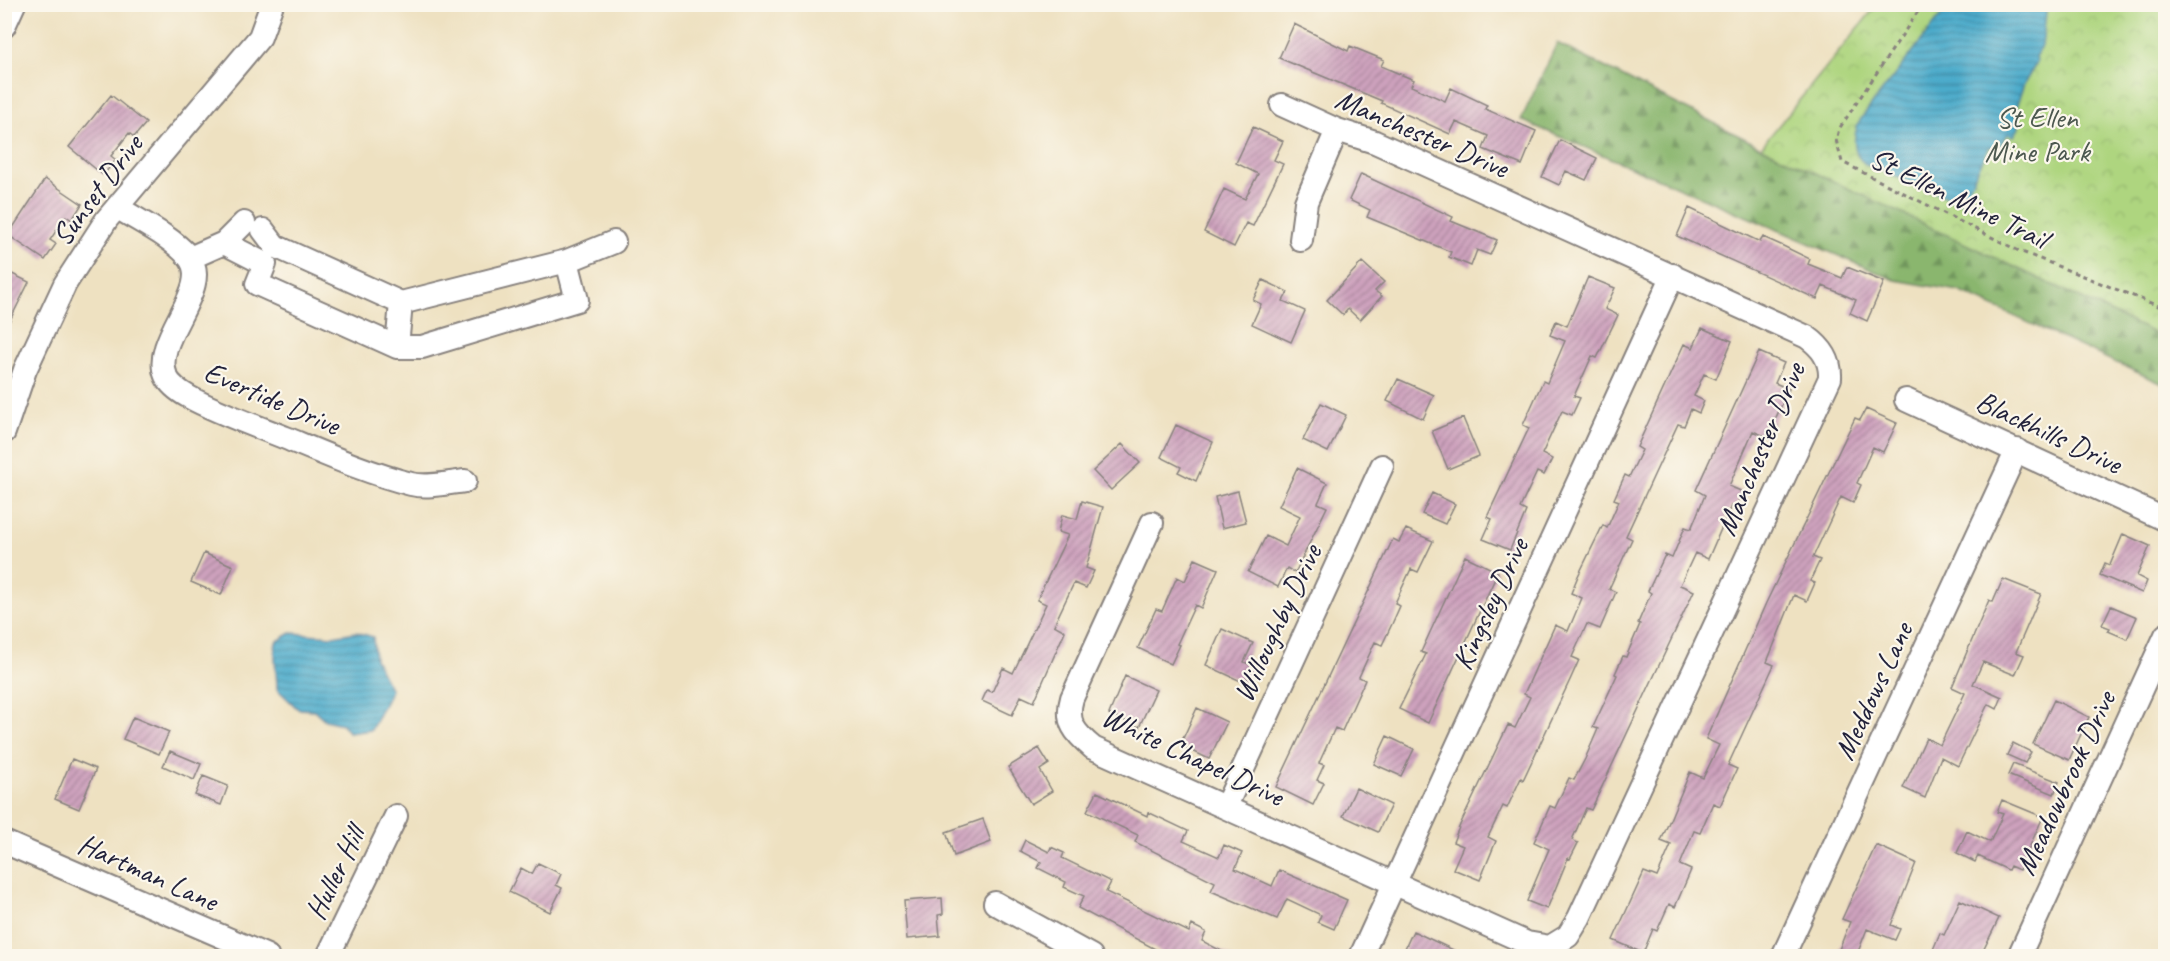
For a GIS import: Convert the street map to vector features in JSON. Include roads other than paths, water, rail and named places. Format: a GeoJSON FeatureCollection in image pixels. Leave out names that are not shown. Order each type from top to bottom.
{"type":"FeatureCollection","features":[{"type":"Feature","properties":{"kind":"street"},"geometry":{"type":"LineString","coordinates":[[4,26],[15,4]]}},
{"type":"Feature","properties":{"kind":"street","name":"Sunset Drive"},"geometry":{"type":"LineString","coordinates":[[4,432],[25,370],[65,284],[117,207],[260,37],[272,4]]}},
{"type":"Feature","properties":{"kind":"street","name":"Manchester Drive"},"geometry":{"type":"LineString","coordinates":[[1282,105],[1337,130],[1375,142],[1673,276],[1816,344],[1829,362],[1830,370],[1822,396],[1568,936],[1550,947],[1527,943],[1395,882]]}},
{"type":"Feature","properties":{"kind":"street"},"geometry":{"type":"LineString","coordinates":[[1301,240],[1306,202],[1337,130]]}},
{"type":"Feature","properties":{"kind":"street"},"geometry":{"type":"LineString","coordinates":[[117,207],[170,240],[190,258],[224,243],[262,241]]}},
{"type":"Feature","properties":{"kind":"street"},"geometry":{"type":"LineString","coordinates":[[224,243],[262,241],[401,303],[567,261],[614,243]]}},
{"type":"Feature","properties":{"kind":"street"},"geometry":{"type":"LineString","coordinates":[[262,241],[257,284],[397,347],[422,347],[577,300],[567,261]]}},
{"type":"Feature","properties":{"kind":"street","name":"Evertide Drive"},"geometry":{"type":"LineString","coordinates":[[190,258],[195,276],[191,293],[163,358],[167,378],[174,387],[189,397],[263,429],[387,477],[413,484],[465,481]]}},
{"type":"Feature","properties":{"kind":"street","name":"Kingsley Drive"},"geometry":{"type":"LineString","coordinates":[[1361,957],[1673,276]]}},
{"type":"Feature","properties":{"kind":"street"},"geometry":{"type":"LineString","coordinates":[[397,347],[401,303]]}},
{"type":"Feature","properties":{"kind":"street","name":"Blackhills Drive"},"geometry":{"type":"LineString","coordinates":[[1906,400],[2166,520]]}},
{"type":"Feature","properties":{"kind":"street","name":"Meddows Lane"},"geometry":{"type":"LineString","coordinates":[[1783,957],[2018,450]]}},
{"type":"Feature","properties":{"kind":"street","name":"Willoughby Drive"},"geometry":{"type":"LineString","coordinates":[[1226,806],[1382,466]]}},
{"type":"Feature","properties":{"kind":"street","name":"White Chapel Drive"},"geometry":{"type":"LineString","coordinates":[[1152,523],[1072,698],[1069,720],[1075,732],[1093,748],[1395,882]]}},
{"type":"Feature","properties":{"kind":"street","name":"Meadowbrook Drive"},"geometry":{"type":"LineString","coordinates":[[2019,957],[2166,635]]}},
{"type":"Feature","properties":{"kind":"street","name":"Huller Hill"},"geometry":{"type":"LineString","coordinates":[[328,957],[396,816]]}},
{"type":"Feature","properties":{"kind":"street","name":"Hartman Lane"},"geometry":{"type":"LineString","coordinates":[[4,842],[267,957]]}},
{"type":"Feature","properties":{"kind":"street"},"geometry":{"type":"LineString","coordinates":[[994,903],[1091,957]]}},
{"type":"Feature","properties":{"kind":"water"},"geometry":{"type":"Polygon","coordinates":[[[1949,5],[2047,5],[2042,46],[2036,55],[2037,62],[2024,84],[2015,110],[2019,127],[2014,136],[2008,134],[1999,147],[1989,147],[1962,202],[1865,164],[1857,154],[1854,142],[1862,117],[1949,5]]]}},
{"type":"Feature","properties":{"kind":"water"},"geometry":{"type":"Polygon","coordinates":[[[356,632],[373,637],[375,659],[391,690],[371,730],[349,733],[342,724],[325,720],[314,710],[298,709],[277,689],[275,648],[276,642],[291,633],[333,636],[356,632]]]}},
{"type":"Feature","properties":{"kind":"park label","name":"St Ellen Mine Park"},"geometry":{"type":"Point","coordinates":[2037,134]}}]}
